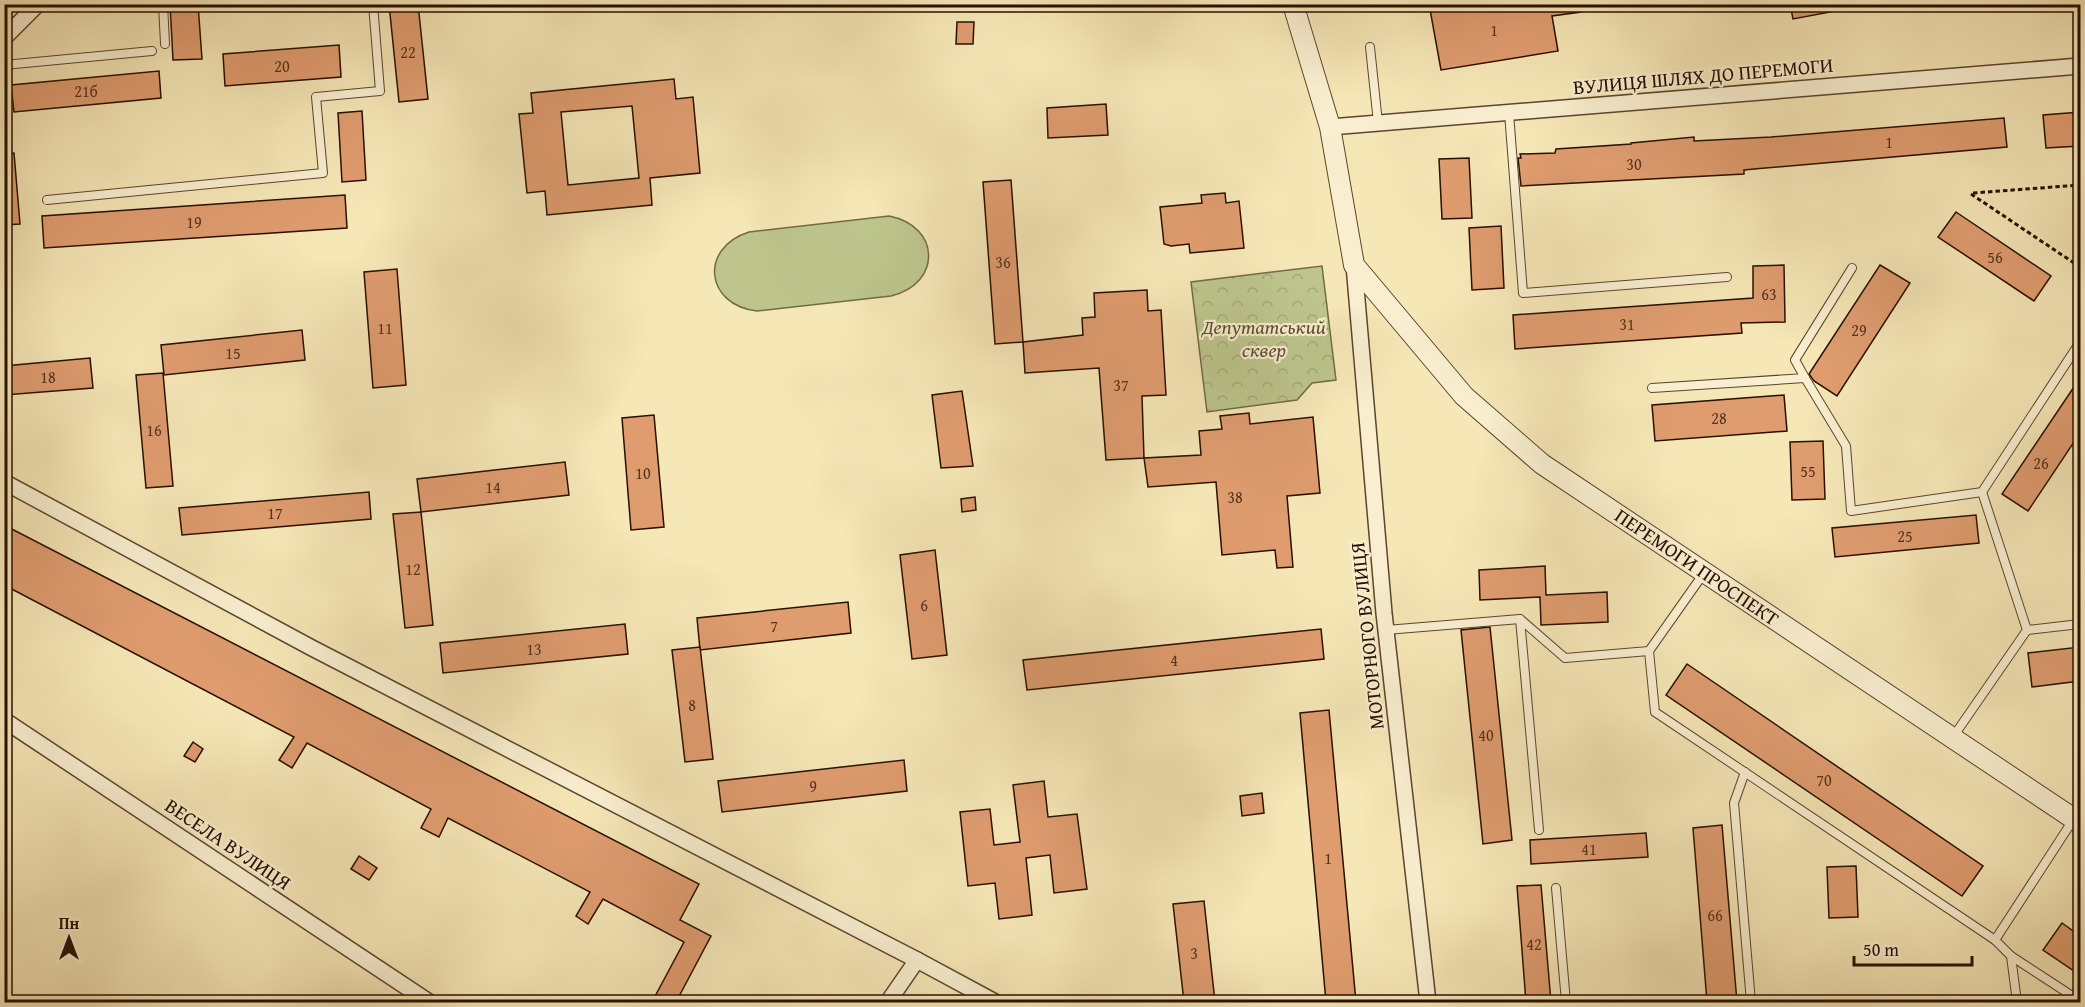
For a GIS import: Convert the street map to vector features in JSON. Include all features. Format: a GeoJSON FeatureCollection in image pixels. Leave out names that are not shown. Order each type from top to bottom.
{"type":"FeatureCollection","features":[{"type":"Feature","properties":{"kind":"street"},"geometry":{"type":"LineString","coordinates":[[4,38],[38,4]]}},
{"type":"Feature","properties":{"kind":"street"},"geometry":{"type":"LineString","coordinates":[[1293,4],[1330,127],[1354,265]]}},
{"type":"Feature","properties":{"kind":"street","name":"ВУЛИЦЯ ШЛЯХ ДО ПЕРЕМОГИ"},"geometry":{"type":"LineString","coordinates":[[1330,127],[2080,66]]}},
{"type":"Feature","properties":{"kind":"street","name":"ПЕРЕМОГИ ПРОСПЕКТ"},"geometry":{"type":"LineString","coordinates":[[1354,265],[1464,396],[1542,464],[2078,821]]}},
{"type":"Feature","properties":{"kind":"street","name":"МОТОРНОГО ВУЛИЦЯ"},"geometry":{"type":"LineString","coordinates":[[1354,265],[1386,630],[1428,1002]]}},
{"type":"Feature","properties":{"kind":"street"},"geometry":{"type":"LineString","coordinates":[[4,482],[312,648],[995,1002]]}},
{"type":"Feature","properties":{"kind":"street","name":"ВЕСЕЛА ВУЛИЦЯ"},"geometry":{"type":"LineString","coordinates":[[4,720],[429,1002]]}},
{"type":"Feature","properties":{"kind":"street"},"geometry":{"type":"LineString","coordinates":[[888,1002],[917,960]]}},
{"type":"Feature","properties":{"kind":"lane"},"geometry":{"type":"LineString","coordinates":[[163,4],[165,44]]}},
{"type":"Feature","properties":{"kind":"lane"},"geometry":{"type":"LineString","coordinates":[[47,200],[323,173],[316,97],[380,91],[373,4]]}},
{"type":"Feature","properties":{"kind":"lane"},"geometry":{"type":"LineString","coordinates":[[1370,47],[1378,123]]}},
{"type":"Feature","properties":{"kind":"lane"},"geometry":{"type":"LineString","coordinates":[[4,65],[152,51]]}},
{"type":"Feature","properties":{"kind":"lane"},"geometry":{"type":"LineString","coordinates":[[1509,113],[1523,293],[1727,278]]}},
{"type":"Feature","properties":{"kind":"lane"},"geometry":{"type":"LineString","coordinates":[[1852,268],[1795,360],[1846,446],[1851,511],[1982,492],[2080,342]]}},
{"type":"Feature","properties":{"kind":"lane"},"geometry":{"type":"LineString","coordinates":[[1652,388],[1805,378]]}},
{"type":"Feature","properties":{"kind":"lane"},"geometry":{"type":"LineString","coordinates":[[1982,492],[2027,630]]}},
{"type":"Feature","properties":{"kind":"lane"},"geometry":{"type":"LineString","coordinates":[[1705,572],[1648,651],[1655,712],[1995,940],[2011,956],[2080,1001]]}},
{"type":"Feature","properties":{"kind":"lane"},"geometry":{"type":"LineString","coordinates":[[1386,630],[1520,619],[1565,658],[1648,651]]}},
{"type":"Feature","properties":{"kind":"lane"},"geometry":{"type":"LineString","coordinates":[[1520,619],[1539,830]]}},
{"type":"Feature","properties":{"kind":"lane"},"geometry":{"type":"LineString","coordinates":[[1953,738],[2027,630],[2080,624]]}},
{"type":"Feature","properties":{"kind":"lane"},"geometry":{"type":"LineString","coordinates":[[1745,772],[1734,803],[1751,1002]]}},
{"type":"Feature","properties":{"kind":"lane"},"geometry":{"type":"LineString","coordinates":[[1995,940],[2078,821]]}},
{"type":"Feature","properties":{"kind":"lane"},"geometry":{"type":"LineString","coordinates":[[1556,888],[1566,1002]]}},
{"type":"Feature","properties":{"kind":"lane"},"geometry":{"type":"LineString","coordinates":[[2011,956],[2017,1002]]}},
{"type":"Feature","properties":{"kind":"path"},"geometry":{"type":"LineString","coordinates":[[2080,185],[1971,194],[2080,267]]}},
{"type":"Feature","properties":{"kind":"green space"},"geometry":{"type":"Polygon","coordinates":[[[889,216],[906,222],[918,231],[926,243],[929,255],[926,268],[920,280],[908,290],[891,296],[757,311],[740,307],[718,288],[715,275],[716,262],[722,250],[733,240],[749,232],[889,216]]]}},
{"type":"Feature","properties":{"kind":"green space","name":"Депутатський сквер"},"geometry":{"type":"Polygon","coordinates":[[[1322,266],[1336,380],[1312,383],[1297,400],[1207,412],[1191,282],[1322,266]]]}},
{"type":"Feature","properties":{"kind":"building"},"geometry":{"type":"Polygon","coordinates":[[[170,4],[198,4],[202,59],[173,60],[170,4]]]}},
{"type":"Feature","properties":{"kind":"building"},"geometry":{"type":"Polygon","coordinates":[[[389,4],[418,4],[428,99],[399,102],[389,4]]]}},
{"type":"Feature","properties":{"kind":"building"},"geometry":{"type":"Polygon","coordinates":[[[1429,4],[1581,4],[1581,12],[1552,16],[1558,51],[1441,70],[1429,4]]]}},
{"type":"Feature","properties":{"kind":"building"},"geometry":{"type":"Polygon","coordinates":[[[1790,4],[1835,4],[1836,11],[1793,19],[1790,4]]]}},
{"type":"Feature","properties":{"kind":"building"},"geometry":{"type":"Polygon","coordinates":[[[957,22],[974,22],[973,44],[956,44],[957,22]]]}},
{"type":"Feature","properties":{"kind":"building"},"geometry":{"type":"Polygon","coordinates":[[[339,45],[341,77],[225,86],[223,54],[339,45]]]}},
{"type":"Feature","properties":{"kind":"building"},"geometry":{"type":"Polygon","coordinates":[[[159,71],[161,98],[14,112],[11,85],[159,71]]]}},
{"type":"Feature","properties":{"kind":"building"},"geometry":{"type":"Polygon","coordinates":[[[674,79],[676,99],[693,97],[700,173],[650,178],[652,205],[547,215],[545,191],[527,193],[519,114],[533,113],[531,93],[674,79]],[[632,106],[561,112],[568,185],[639,178],[632,106]]]}},
{"type":"Feature","properties":{"kind":"building"},"geometry":{"type":"Polygon","coordinates":[[[1106,104],[1108,135],[1048,138],[1047,108],[1106,104]]]}},
{"type":"Feature","properties":{"kind":"building"},"geometry":{"type":"Polygon","coordinates":[[[362,111],[366,180],[342,182],[338,113],[362,111]]]}},
{"type":"Feature","properties":{"kind":"building"},"geometry":{"type":"Polygon","coordinates":[[[2080,112],[2080,146],[2046,148],[2043,115],[2080,112]]]}},
{"type":"Feature","properties":{"kind":"building"},"geometry":{"type":"Polygon","coordinates":[[[2004,118],[2007,147],[1744,170],[1744,174],[1521,186],[1518,158],[1521,158],[1520,154],[1555,153],[1556,149],[1694,137],[1694,141],[1771,137],[2004,118]]]}},
{"type":"Feature","properties":{"kind":"building"},"geometry":{"type":"Polygon","coordinates":[[[14,153],[20,224],[4,225],[4,154],[14,153]]]}},
{"type":"Feature","properties":{"kind":"building"},"geometry":{"type":"Polygon","coordinates":[[[1469,158],[1472,218],[1442,219],[1439,159],[1469,158]]]}},
{"type":"Feature","properties":{"kind":"building"},"geometry":{"type":"Polygon","coordinates":[[[1011,180],[1023,342],[995,344],[983,182],[1011,180]]]}},
{"type":"Feature","properties":{"kind":"building"},"geometry":{"type":"Polygon","coordinates":[[[1225,193],[1226,203],[1239,201],[1244,248],[1190,253],[1189,244],[1171,246],[1164,244],[1160,207],[1202,203],[1201,195],[1225,193]]]}},
{"type":"Feature","properties":{"kind":"building"},"geometry":{"type":"Polygon","coordinates":[[[345,195],[347,228],[44,248],[42,216],[345,195]]]}},
{"type":"Feature","properties":{"kind":"building"},"geometry":{"type":"Polygon","coordinates":[[[1956,212],[2051,276],[2034,301],[1938,237],[1956,212]]]}},
{"type":"Feature","properties":{"kind":"building"},"geometry":{"type":"Polygon","coordinates":[[[1501,226],[1504,288],[1472,290],[1469,228],[1501,226]]]}},
{"type":"Feature","properties":{"kind":"building"},"geometry":{"type":"Polygon","coordinates":[[[1784,265],[1785,322],[1741,323],[1742,333],[1515,349],[1513,315],[1753,298],[1753,266],[1784,265]]]}},
{"type":"Feature","properties":{"kind":"building"},"geometry":{"type":"Polygon","coordinates":[[[1880,265],[1910,283],[1837,396],[1814,381],[1809,374],[1880,265]]]}},
{"type":"Feature","properties":{"kind":"building"},"geometry":{"type":"Polygon","coordinates":[[[397,269],[406,385],[373,388],[364,272],[397,269]]]}},
{"type":"Feature","properties":{"kind":"building"},"geometry":{"type":"Polygon","coordinates":[[[1147,290],[1148,311],[1161,310],[1166,395],[1142,396],[1144,458],[1106,460],[1099,368],[1025,373],[1023,342],[1083,335],[1082,318],[1095,317],[1094,293],[1147,290]]]}},
{"type":"Feature","properties":{"kind":"building"},"geometry":{"type":"Polygon","coordinates":[[[302,330],[305,360],[164,375],[161,345],[302,330]]]}},
{"type":"Feature","properties":{"kind":"building"},"geometry":{"type":"Polygon","coordinates":[[[90,358],[93,388],[4,395],[4,366],[90,358]]]}},
{"type":"Feature","properties":{"kind":"building"},"geometry":{"type":"Polygon","coordinates":[[[163,373],[173,486],[146,488],[136,375],[163,373]]]}},
{"type":"Feature","properties":{"kind":"building"},"geometry":{"type":"Polygon","coordinates":[[[2080,378],[2080,433],[2028,511],[2002,494],[2080,378]]]}},
{"type":"Feature","properties":{"kind":"building"},"geometry":{"type":"Polygon","coordinates":[[[962,391],[973,466],[941,468],[932,395],[962,391]]]}},
{"type":"Feature","properties":{"kind":"building"},"geometry":{"type":"Polygon","coordinates":[[[1784,395],[1787,431],[1655,441],[1652,405],[1784,395]]]}},
{"type":"Feature","properties":{"kind":"building"},"geometry":{"type":"Polygon","coordinates":[[[1249,413],[1250,424],[1313,417],[1320,493],[1287,496],[1293,567],[1277,568],[1275,550],[1222,555],[1216,482],[1148,487],[1144,458],[1201,455],[1199,431],[1222,429],[1220,416],[1249,413]]]}},
{"type":"Feature","properties":{"kind":"building"},"geometry":{"type":"Polygon","coordinates":[[[654,415],[664,527],[631,530],[622,418],[654,415]]]}},
{"type":"Feature","properties":{"kind":"building"},"geometry":{"type":"Polygon","coordinates":[[[1823,441],[1825,499],[1792,500],[1790,442],[1823,441]]]}},
{"type":"Feature","properties":{"kind":"building"},"geometry":{"type":"Polygon","coordinates":[[[565,462],[569,495],[421,512],[417,479],[565,462]]]}},
{"type":"Feature","properties":{"kind":"building"},"geometry":{"type":"Polygon","coordinates":[[[369,492],[371,519],[182,535],[179,508],[369,492]]]}},
{"type":"Feature","properties":{"kind":"building"},"geometry":{"type":"Polygon","coordinates":[[[975,497],[976,510],[962,512],[961,499],[975,497]]]}},
{"type":"Feature","properties":{"kind":"building"},"geometry":{"type":"Polygon","coordinates":[[[421,512],[433,625],[405,628],[393,514],[421,512]]]}},
{"type":"Feature","properties":{"kind":"building"},"geometry":{"type":"Polygon","coordinates":[[[1976,515],[1979,543],[1835,557],[1832,528],[1976,515]]]}},
{"type":"Feature","properties":{"kind":"building"},"geometry":{"type":"Polygon","coordinates":[[[4,525],[699,884],[680,920],[711,936],[676,1002],[652,1002],[684,942],[603,899],[588,924],[576,916],[590,892],[448,818],[439,837],[421,828],[431,809],[307,743],[292,768],[279,760],[294,737],[4,585],[4,525]]]}},
{"type":"Feature","properties":{"kind":"building"},"geometry":{"type":"Polygon","coordinates":[[[935,550],[947,655],[912,659],[900,555],[935,550]]]}},
{"type":"Feature","properties":{"kind":"building"},"geometry":{"type":"Polygon","coordinates":[[[1545,566],[1546,595],[1607,592],[1608,622],[1541,625],[1540,597],[1480,600],[1479,570],[1545,566]]]}},
{"type":"Feature","properties":{"kind":"building"},"geometry":{"type":"Polygon","coordinates":[[[848,602],[851,633],[700,650],[697,618],[848,602]]]}},
{"type":"Feature","properties":{"kind":"building"},"geometry":{"type":"Polygon","coordinates":[[[625,624],[628,654],[443,673],[440,643],[625,624]]]}},
{"type":"Feature","properties":{"kind":"building"},"geometry":{"type":"Polygon","coordinates":[[[1490,627],[1512,840],[1483,844],[1461,630],[1490,627]]]}},
{"type":"Feature","properties":{"kind":"building"},"geometry":{"type":"Polygon","coordinates":[[[1321,629],[1324,659],[1027,690],[1023,660],[1321,629]]]}},
{"type":"Feature","properties":{"kind":"building"},"geometry":{"type":"Polygon","coordinates":[[[700,647],[713,759],[685,762],[672,650],[700,647]]]}},
{"type":"Feature","properties":{"kind":"building"},"geometry":{"type":"Polygon","coordinates":[[[2080,647],[2080,681],[2032,687],[2028,653],[2080,647]]]}},
{"type":"Feature","properties":{"kind":"building"},"geometry":{"type":"Polygon","coordinates":[[[1687,664],[1983,866],[1962,896],[1666,695],[1687,664]]]}},
{"type":"Feature","properties":{"kind":"building"},"geometry":{"type":"Polygon","coordinates":[[[1329,710],[1356,1002],[1326,1002],[1300,713],[1329,710]]]}},
{"type":"Feature","properties":{"kind":"building"},"geometry":{"type":"Polygon","coordinates":[[[193,742],[203,749],[195,762],[184,756],[193,742]]]}},
{"type":"Feature","properties":{"kind":"building"},"geometry":{"type":"Polygon","coordinates":[[[904,760],[907,791],[722,812],[718,781],[904,760]]]}},
{"type":"Feature","properties":{"kind":"building"},"geometry":{"type":"Polygon","coordinates":[[[1044,781],[1048,817],[1077,814],[1087,889],[1054,893],[1050,855],[1026,858],[1032,915],[999,919],[995,883],[968,886],[960,812],[990,809],[994,845],[1020,842],[1013,785],[1044,781]]]}},
{"type":"Feature","properties":{"kind":"building"},"geometry":{"type":"Polygon","coordinates":[[[1262,793],[1264,813],[1242,816],[1240,796],[1262,793]]]}},
{"type":"Feature","properties":{"kind":"building"},"geometry":{"type":"Polygon","coordinates":[[[1722,825],[1737,1002],[1707,1002],[1693,828],[1722,825]]]}},
{"type":"Feature","properties":{"kind":"building"},"geometry":{"type":"Polygon","coordinates":[[[1646,833],[1648,857],[1531,864],[1530,840],[1646,833]]]}},
{"type":"Feature","properties":{"kind":"building"},"geometry":{"type":"Polygon","coordinates":[[[359,856],[377,868],[369,880],[351,869],[359,856]]]}},
{"type":"Feature","properties":{"kind":"building"},"geometry":{"type":"Polygon","coordinates":[[[1856,866],[1858,917],[1829,918],[1827,867],[1856,866]]]}},
{"type":"Feature","properties":{"kind":"building"},"geometry":{"type":"Polygon","coordinates":[[[1541,885],[1551,1002],[1526,1002],[1517,886],[1541,885]]]}},
{"type":"Feature","properties":{"kind":"building"},"geometry":{"type":"Polygon","coordinates":[[[1204,901],[1215,1002],[1184,1002],[1173,904],[1204,901]]]}},
{"type":"Feature","properties":{"kind":"building"},"geometry":{"type":"Polygon","coordinates":[[[2062,923],[2080,936],[2080,975],[2043,950],[2062,923]]]}}]}
